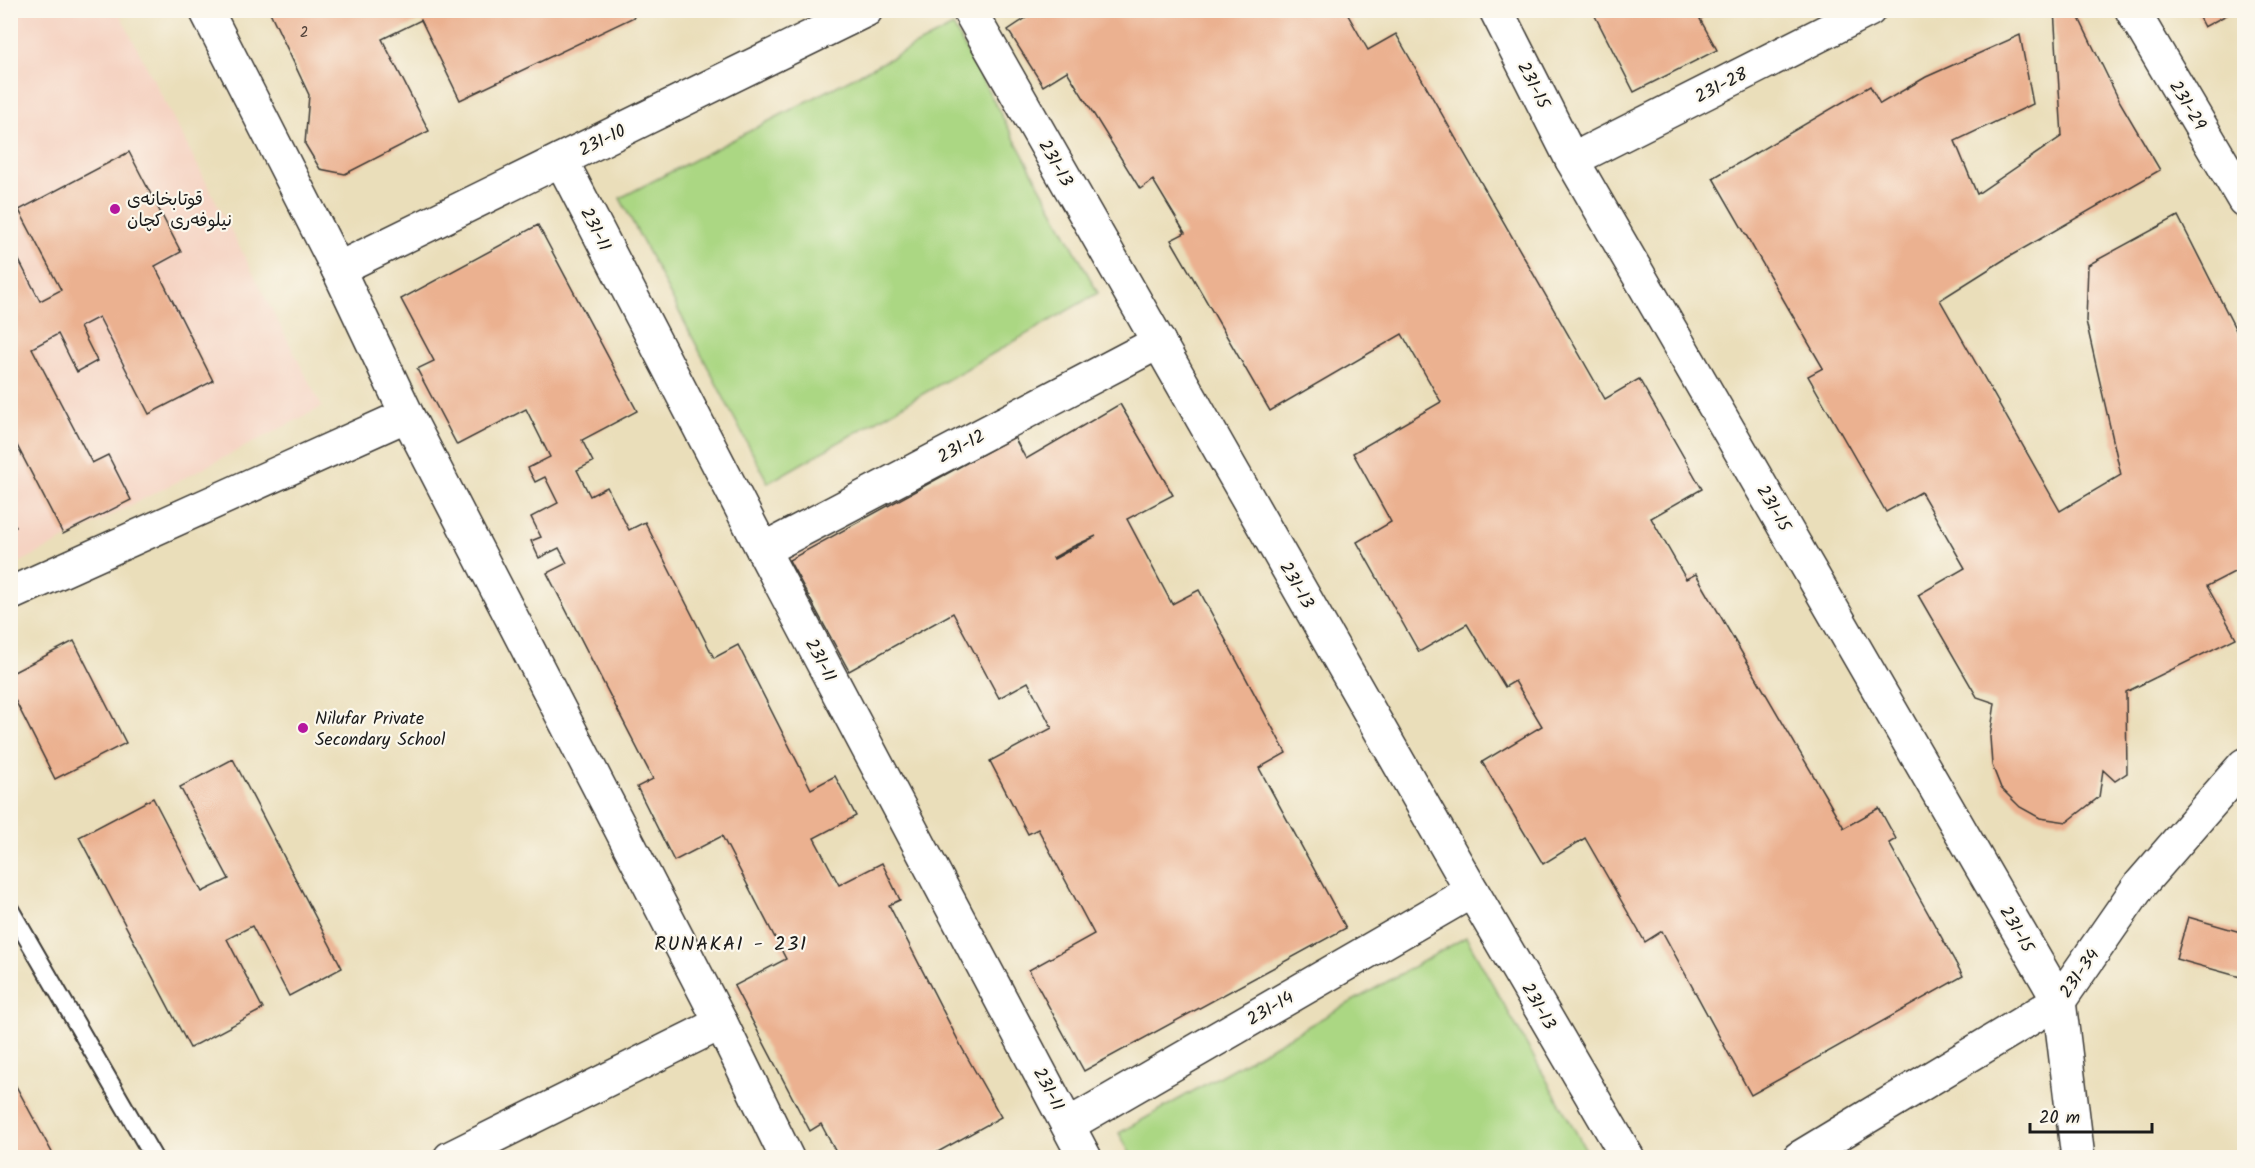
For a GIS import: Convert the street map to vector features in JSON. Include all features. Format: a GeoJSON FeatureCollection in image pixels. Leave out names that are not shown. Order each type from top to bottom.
{"type":"FeatureCollection","features":[{"type":"Feature","properties":{"kind":"street"},"geometry":{"type":"LineString","coordinates":[[206,10],[338,269],[407,415],[721,1023],[787,1158]]}},
{"type":"Feature","properties":{"kind":"street","name":"231-10"},"geometry":{"type":"LineString","coordinates":[[338,269],[866,10]]}},
{"type":"Feature","properties":{"kind":"street","name":"231-13"},"geometry":{"type":"LineString","coordinates":[[969,10],[1472,891],[1628,1158]]}},
{"type":"Feature","properties":{"kind":"street","name":"231-15"},"geometry":{"type":"LineString","coordinates":[[1496,10],[1572,160],[2060,1001]]}},
{"type":"Feature","properties":{"kind":"street","name":"231-28"},"geometry":{"type":"LineString","coordinates":[[1572,160],[1869,10]]}},
{"type":"Feature","properties":{"kind":"street","name":"231-29"},"geometry":{"type":"LineString","coordinates":[[2132,10],[2244,200]]}},
{"type":"Feature","properties":{"kind":"street","name":"231-11"},"geometry":{"type":"LineString","coordinates":[[561,160],[763,550],[1085,1158]]}},
{"type":"Feature","properties":{"kind":"street","name":"231-12"},"geometry":{"type":"LineString","coordinates":[[763,550],[1159,342]]}},
{"type":"Feature","properties":{"kind":"street"},"geometry":{"type":"LineString","coordinates":[[10,594],[407,415]]}},
{"type":"Feature","properties":{"kind":"street","name":"231-34"},"geometry":{"type":"LineString","coordinates":[[1799,1158],[2060,1001],[2139,886],[2244,765]]}},
{"type":"Feature","properties":{"kind":"street","name":"231-14"},"geometry":{"type":"LineString","coordinates":[[1068,1125],[1472,891]]}},
{"type":"Feature","properties":{"kind":"street"},"geometry":{"type":"LineString","coordinates":[[2060,1001],[2078,1158]]}},
{"type":"Feature","properties":{"kind":"street"},"geometry":{"type":"LineString","coordinates":[[468,1153],[721,1023]]}},
{"type":"Feature","properties":{"kind":"lane"},"geometry":{"type":"LineString","coordinates":[[10,909],[154,1158]]}},
{"type":"Feature","properties":{"kind":"shaded area","name":"قوتابخانەی نیلوفەری کچان"},"geometry":{"type":"Polygon","coordinates":[[[11,11],[118,11],[322,407],[11,567],[11,11]]]}},
{"type":"Feature","properties":{"kind":"green space"},"geometry":{"type":"Polygon","coordinates":[[[953,26],[1098,293],[768,483],[620,198],[953,26]]]}},
{"type":"Feature","properties":{"kind":"green space"},"geometry":{"type":"Polygon","coordinates":[[[1466,937],[1590,1157],[1132,1157],[1119,1133],[1466,937]]]}},
{"type":"Feature","properties":{"kind":"building"},"geometry":{"type":"Polygon","coordinates":[[[269,10],[631,10],[634,17],[460,100],[421,20],[382,39],[429,131],[345,174],[320,169],[305,144],[309,95],[269,10]]]}},
{"type":"Feature","properties":{"kind":"building"},"geometry":{"type":"Polygon","coordinates":[[[1038,10],[1345,10],[1368,50],[1396,34],[1605,399],[1639,379],[1702,489],[1651,518],[1686,579],[1696,574],[1844,828],[1879,808],[1896,839],[1889,843],[1963,976],[1751,1095],[1662,931],[1645,942],[1585,838],[1543,864],[1482,762],[1542,726],[1515,681],[1505,687],[1467,624],[1419,652],[1357,542],[1391,522],[1353,453],[1441,402],[1402,334],[1270,411],[1171,240],[1185,233],[1153,180],[1140,189],[1067,71],[1043,86],[1008,30],[1038,10]]]}},
{"type":"Feature","properties":{"kind":"building"},"geometry":{"type":"Polygon","coordinates":[[[1592,10],[1717,10],[1700,19],[1717,50],[1634,92],[1592,10]]]}},
{"type":"Feature","properties":{"kind":"building"},"geometry":{"type":"Polygon","coordinates":[[[2054,10],[2075,10],[2120,102],[2160,170],[2005,259],[1940,300],[2060,511],[2121,475],[2086,321],[2088,265],[2178,216],[2244,346],[2244,567],[2207,586],[2236,638],[2126,692],[2127,773],[2115,781],[2103,770],[2099,797],[2067,822],[2040,818],[2020,807],[2001,788],[1992,765],[1990,737],[1995,703],[1977,697],[1918,595],[1965,568],[1921,492],[1886,512],[1808,376],[1823,368],[1713,178],[1870,86],[1880,104],[1926,77],[2020,35],[2033,104],[1955,141],[1977,194],[2062,136],[2054,10]]]}},
{"type":"Feature","properties":{"kind":"building"},"geometry":{"type":"Polygon","coordinates":[[[2195,10],[2236,10],[2204,27],[2195,10]]]}},
{"type":"Feature","properties":{"kind":"building"},"geometry":{"type":"Polygon","coordinates":[[[129,152],[181,252],[155,266],[213,381],[149,414],[99,317],[80,327],[97,361],[77,372],[58,334],[32,348],[92,463],[108,455],[131,500],[63,534],[10,432],[10,243],[40,301],[61,290],[19,210],[129,152]]]}},
{"type":"Feature","properties":{"kind":"building"},"geometry":{"type":"Polygon","coordinates":[[[538,225],[637,411],[582,440],[593,462],[577,470],[590,496],[607,487],[629,530],[645,522],[714,658],[738,645],[811,789],[835,776],[856,816],[814,838],[839,885],[882,863],[900,900],[889,905],[962,1048],[1001,1117],[927,1158],[839,1158],[821,1124],[810,1131],[734,986],[786,959],[722,836],[674,861],[637,787],[653,779],[547,573],[567,563],[559,548],[539,558],[531,541],[541,537],[531,517],[558,503],[545,477],[535,482],[528,468],[550,457],[526,409],[457,445],[417,369],[434,361],[401,299],[538,225]]]}},
{"type":"Feature","properties":{"kind":"building"},"geometry":{"type":"Polygon","coordinates":[[[1120,404],[1173,495],[1127,519],[1172,604],[1199,590],[1286,753],[1259,768],[1346,928],[1084,1071],[1029,970],[1094,934],[1038,829],[1028,834],[990,761],[1052,728],[1028,682],[999,698],[953,613],[849,671],[789,560],[1014,437],[1026,459],[1120,404]],[[1096,536],[1074,546],[1054,559],[1096,536]]]}},
{"type":"Feature","properties":{"kind":"building"},"geometry":{"type":"Polygon","coordinates":[[[10,516],[16,527],[10,530],[10,516]]]}},
{"type":"Feature","properties":{"kind":"building"},"geometry":{"type":"Polygon","coordinates":[[[74,641],[126,743],[55,779],[10,690],[10,674],[74,641]]]}},
{"type":"Feature","properties":{"kind":"building"},"geometry":{"type":"Polygon","coordinates":[[[233,759],[342,968],[289,996],[252,926],[227,939],[263,1009],[190,1048],[79,837],[153,798],[202,892],[229,879],[180,787],[233,759]]]}},
{"type":"Feature","properties":{"kind":"building"},"geometry":{"type":"Polygon","coordinates":[[[2188,917],[2244,933],[2244,978],[2176,959],[2188,917]]]}},
{"type":"Feature","properties":{"kind":"building"},"geometry":{"type":"Polygon","coordinates":[[[10,1075],[55,1158],[10,1158],[10,1075]]]}},
{"type":"Feature","properties":{"kind":"place","name":"قوتابخانەی نیلوفەری کچان"},"geometry":{"type":"Point","coordinates":[115,209]}},
{"type":"Feature","properties":{"kind":"place","name":"Nilufar Private Secondary School"},"geometry":{"type":"Point","coordinates":[303,728]}},
{"type":"Feature","properties":{"kind":"district","name":"RUNAKAI - 231"},"geometry":{"type":"Point","coordinates":[731,943]}}]}
